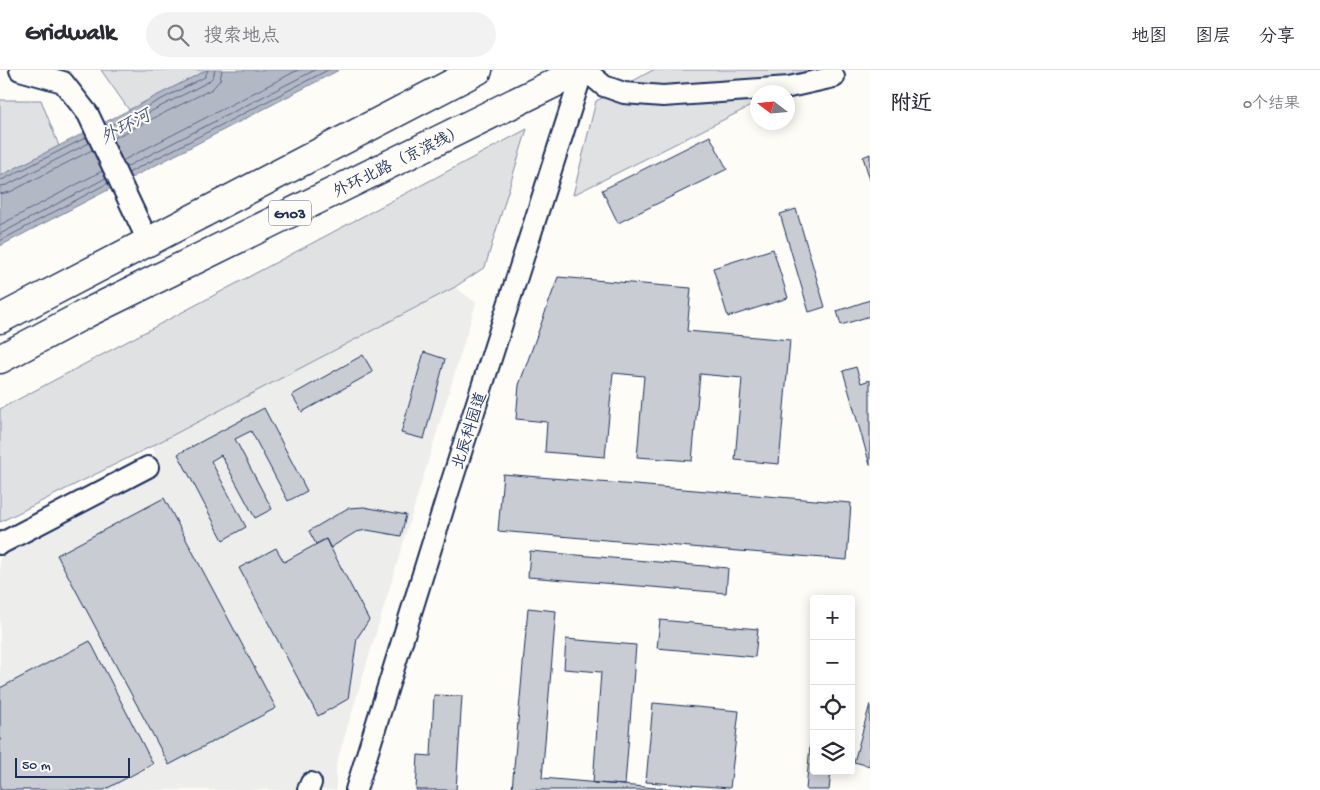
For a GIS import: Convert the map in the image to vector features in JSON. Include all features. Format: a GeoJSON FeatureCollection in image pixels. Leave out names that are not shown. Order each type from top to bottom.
{"type":"FeatureCollection","features":[{"type":"Feature","properties":{"kind":"highway","name":"G103"},"geometry":{"type":"LineString","coordinates":[[0,319],[478,70]]}},
{"type":"Feature","properties":{"kind":"highway","name":"外环北路（京滨线）"},"geometry":{"type":"LineString","coordinates":[[0,359],[87,313],[583,70]]}},
{"type":"Feature","properties":{"kind":"street"},"geometry":{"type":"LineString","coordinates":[[20,70],[63,82],[88,114],[148,241]]}},
{"type":"Feature","properties":{"kind":"street"},"geometry":{"type":"LineString","coordinates":[[583,70],[604,86],[624,93],[663,96],[789,87],[834,77]]}},
{"type":"Feature","properties":{"kind":"street","name":"北辰科园道"},"geometry":{"type":"LineString","coordinates":[[356,790],[449,490],[583,70]]}},
{"type":"Feature","properties":{"kind":"street"},"geometry":{"type":"LineString","coordinates":[[0,544],[148,467]]}},
{"type":"Feature","properties":{"kind":"shaded area"},"geometry":{"type":"Polygon","coordinates":[[[101,70],[207,70],[129,110],[101,70]]]}},
{"type":"Feature","properties":{"kind":"shaded area"},"geometry":{"type":"Polygon","coordinates":[[[653,70],[823,70],[779,85],[750,85],[750,106],[573,195],[596,101],[653,70]]]}},
{"type":"Feature","properties":{"kind":"shaded area"},"geometry":{"type":"Polygon","coordinates":[[[0,100],[41,100],[59,146],[0,176],[0,100]]]}},
{"type":"Feature","properties":{"kind":"shaded area"},"geometry":{"type":"Polygon","coordinates":[[[527,129],[485,267],[455,287],[152,446],[0,522],[0,409],[527,129]]]}},
{"type":"Feature","properties":{"kind":"shaded area"},"geometry":{"type":"Polygon","coordinates":[[[455,287],[476,303],[336,765],[336,790],[0,790],[0,557],[160,470],[152,446],[455,287]]]}},
{"type":"Feature","properties":{"kind":"water","name":"外环河"},"geometry":{"type":"Polygon","coordinates":[[[207,70],[339,70],[0,246],[0,176],[207,70]]]}},
{"type":"Feature","properties":{"kind":"building"},"geometry":{"type":"Polygon","coordinates":[[[710,136],[727,169],[618,223],[602,190],[710,136]]]}},
{"type":"Feature","properties":{"kind":"building"},"geometry":{"type":"Polygon","coordinates":[[[870,154],[870,180],[863,157],[870,154]]]}},
{"type":"Feature","properties":{"kind":"building"},"geometry":{"type":"Polygon","coordinates":[[[796,209],[825,307],[809,312],[780,214],[796,209]]]}},
{"type":"Feature","properties":{"kind":"building"},"geometry":{"type":"Polygon","coordinates":[[[773,249],[788,298],[728,317],[713,268],[773,249]]]}},
{"type":"Feature","properties":{"kind":"building"},"geometry":{"type":"Polygon","coordinates":[[[558,277],[691,288],[687,331],[790,340],[779,464],[735,460],[742,378],[700,374],[692,461],[637,457],[644,376],[613,373],[605,457],[545,452],[547,422],[516,419],[519,385],[558,277]]]}},
{"type":"Feature","properties":{"kind":"building"},"geometry":{"type":"Polygon","coordinates":[[[870,300],[870,316],[841,325],[837,311],[870,300]]]}},
{"type":"Feature","properties":{"kind":"building"},"geometry":{"type":"Polygon","coordinates":[[[424,352],[445,359],[424,439],[401,433],[424,352]]]}},
{"type":"Feature","properties":{"kind":"building"},"geometry":{"type":"Polygon","coordinates":[[[363,355],[373,372],[302,412],[292,395],[363,355]]]}},
{"type":"Feature","properties":{"kind":"building"},"geometry":{"type":"Polygon","coordinates":[[[856,367],[861,383],[870,380],[870,465],[843,371],[856,367]]]}},
{"type":"Feature","properties":{"kind":"building"},"geometry":{"type":"Polygon","coordinates":[[[264,408],[307,491],[288,501],[251,431],[235,439],[272,509],[255,518],[221,455],[211,461],[246,527],[223,540],[178,454],[264,408]]]}},
{"type":"Feature","properties":{"kind":"building"},"geometry":{"type":"Polygon","coordinates":[[[503,474],[851,503],[847,560],[498,531],[503,474]]]}},
{"type":"Feature","properties":{"kind":"building"},"geometry":{"type":"Polygon","coordinates":[[[164,498],[276,708],[169,765],[57,555],[164,498]]]}},
{"type":"Feature","properties":{"kind":"building"},"geometry":{"type":"Polygon","coordinates":[[[364,507],[406,515],[401,536],[367,530],[356,532],[330,548],[326,539],[316,544],[309,531],[348,508],[364,507]]]}},
{"type":"Feature","properties":{"kind":"building"},"geometry":{"type":"Polygon","coordinates":[[[326,539],[369,620],[357,638],[348,699],[318,716],[239,568],[276,548],[284,562],[326,539]]]}},
{"type":"Feature","properties":{"kind":"building"},"geometry":{"type":"Polygon","coordinates":[[[530,551],[728,568],[726,593],[528,577],[530,551]]]}},
{"type":"Feature","properties":{"kind":"building"},"geometry":{"type":"Polygon","coordinates":[[[528,608],[556,611],[542,778],[679,790],[512,790],[528,608]]]}},
{"type":"Feature","properties":{"kind":"building"},"geometry":{"type":"Polygon","coordinates":[[[660,620],[758,629],[755,657],[657,648],[660,620]]]}},
{"type":"Feature","properties":{"kind":"building"},"geometry":{"type":"Polygon","coordinates":[[[566,639],[636,645],[625,785],[593,783],[601,672],[564,669],[566,639]]]}},
{"type":"Feature","properties":{"kind":"building"},"geometry":{"type":"Polygon","coordinates":[[[90,641],[153,764],[104,790],[0,790],[0,688],[90,641]]]}},
{"type":"Feature","properties":{"kind":"building"},"geometry":{"type":"Polygon","coordinates":[[[434,695],[462,696],[456,790],[416,790],[418,755],[431,756],[434,695]]]}},
{"type":"Feature","properties":{"kind":"building"},"geometry":{"type":"Polygon","coordinates":[[[653,703],[739,711],[730,788],[646,782],[653,703]]]}},
{"type":"Feature","properties":{"kind":"building"},"geometry":{"type":"Polygon","coordinates":[[[870,704],[870,766],[855,762],[870,704]]]}},
{"type":"Feature","properties":{"kind":"building"},"geometry":{"type":"Polygon","coordinates":[[[810,746],[810,775],[831,775],[829,790],[806,790],[810,746]]]}}]}
